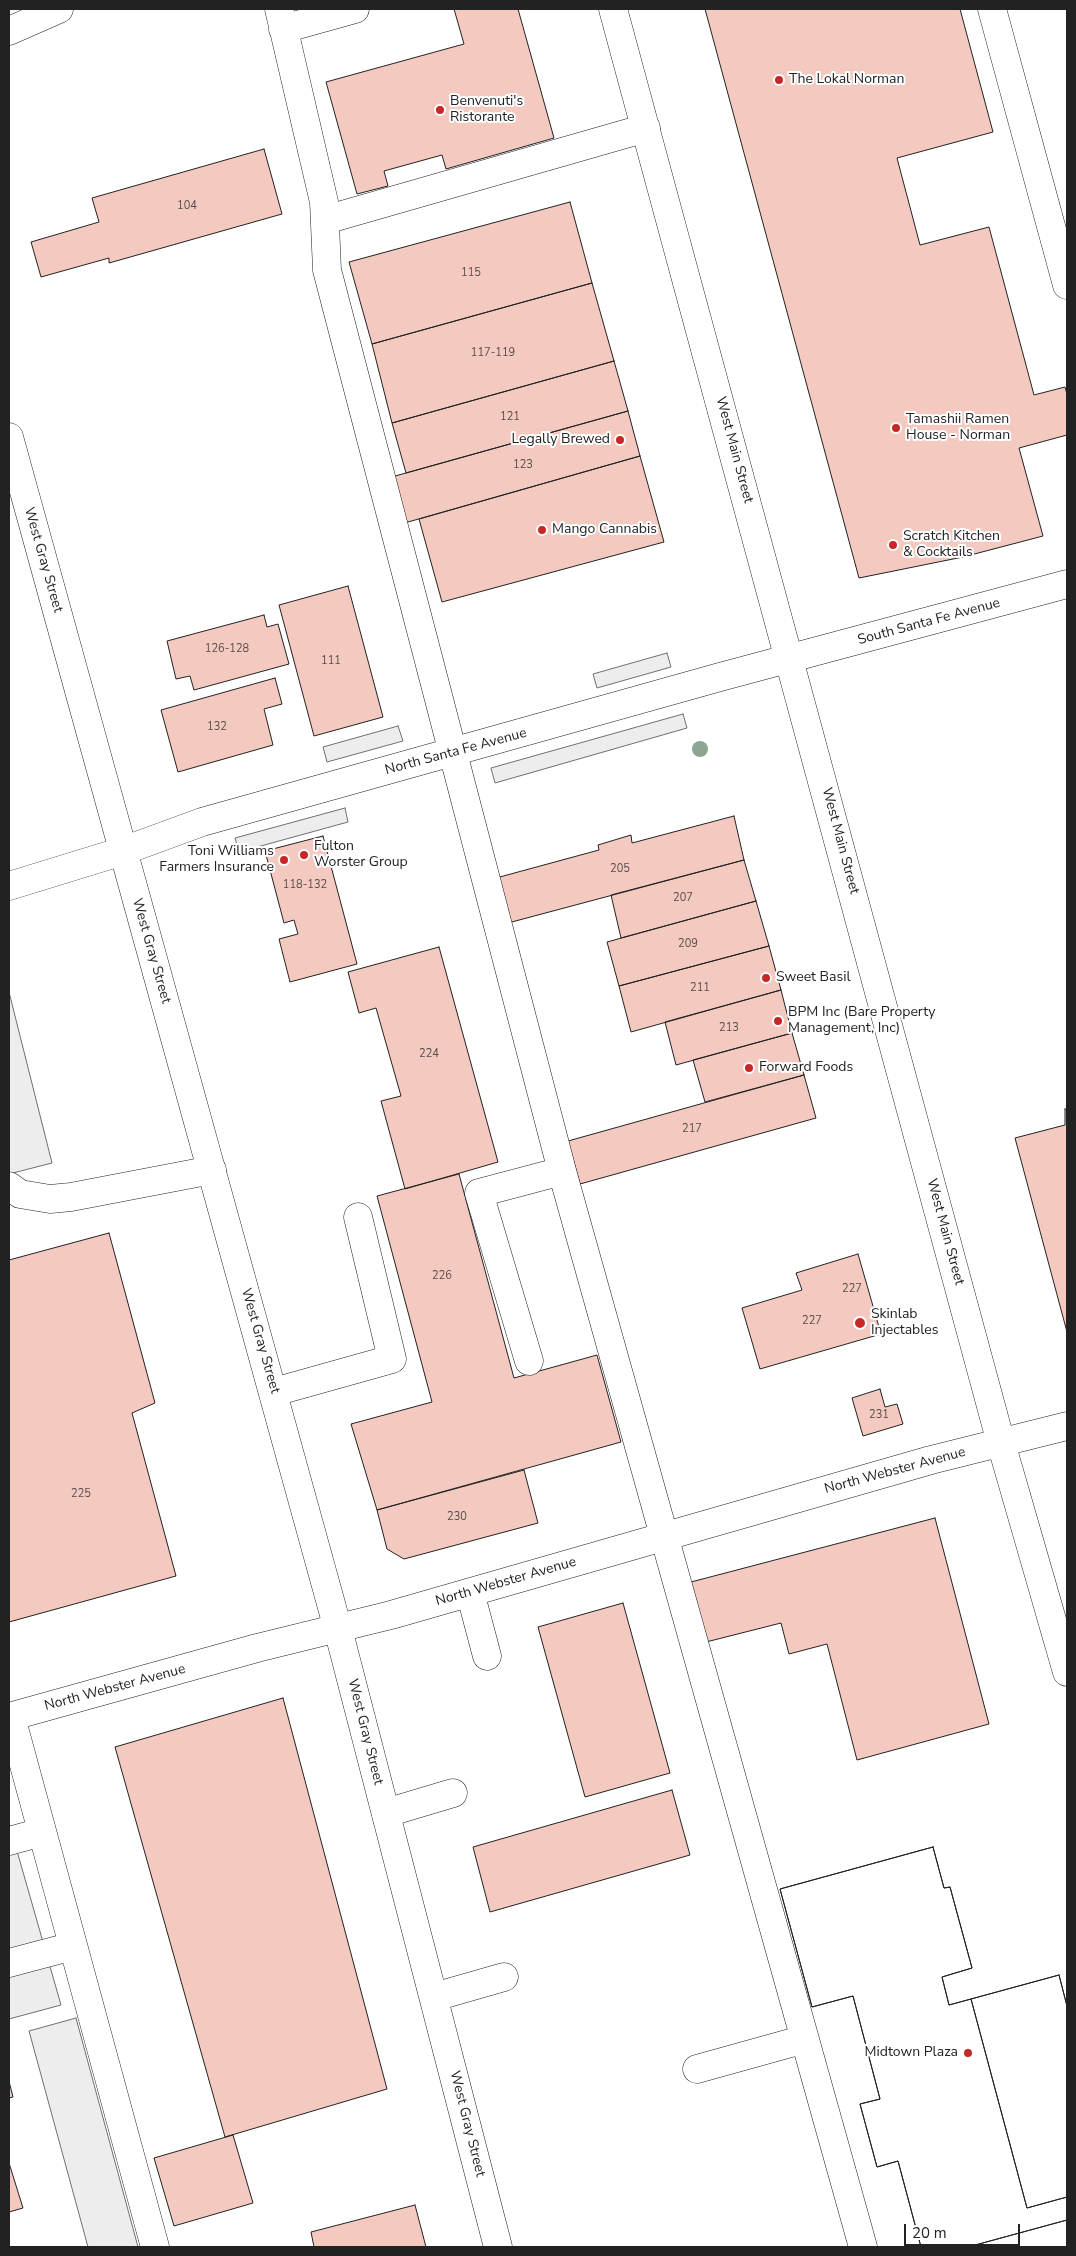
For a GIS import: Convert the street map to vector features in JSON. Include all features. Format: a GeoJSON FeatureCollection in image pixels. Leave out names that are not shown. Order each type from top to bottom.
{"type":"FeatureCollection","features":[{"type":"Feature","properties":{"kind":"main road"},"geometry":{"type":"LineString","coordinates":[[9,31],[59,9]]}},
{"type":"Feature","properties":{"kind":"main road"},"geometry":{"type":"LineString","coordinates":[[355,9],[281,19],[324,202],[328,270],[562,1171],[863,2247]]}},
{"type":"Feature","properties":{"kind":"main road","name":"West Main Street"},"geometry":{"type":"LineString","coordinates":[[614,9],[1002,1443],[1067,1672]]}},
{"type":"Feature","properties":{"kind":"main road"},"geometry":{"type":"LineString","coordinates":[[992,9],[1067,285]]}},
{"type":"Feature","properties":{"kind":"main road"},"geometry":{"type":"LineString","coordinates":[[325,220],[646,128]]}},
{"type":"Feature","properties":{"kind":"main road","name":"West Gray Street"},"geometry":{"type":"LineString","coordinates":[[9,437],[274,1392],[338,1629],[498,2247]]}},
{"type":"Feature","properties":{"kind":"main road","name":"South Santa Fe Avenue"},"geometry":{"type":"LineString","coordinates":[[791,658],[1067,584]]}},
{"type":"Feature","properties":{"kind":"main road","name":"North Santa Fe Avenue"},"geometry":{"type":"LineString","coordinates":[[9,886],[123,851],[202,822],[791,658]]}},
{"type":"Feature","properties":{"kind":"main road"},"geometry":{"type":"LineString","coordinates":[[9,1186],[20,1194],[50,1199],[72,1197],[212,1170]]}},
{"type":"Feature","properties":{"kind":"main road"},"geometry":{"type":"LineString","coordinates":[[530,1361],[479,1193],[562,1171]]}},
{"type":"Feature","properties":{"kind":"main road"},"geometry":{"type":"LineString","coordinates":[[274,1392],[392,1359],[358,1216]]}},
{"type":"Feature","properties":{"kind":"main road","name":"North Webster Avenue"},"geometry":{"type":"LineString","coordinates":[[10,1717],[257,1648],[338,1629],[931,1460],[1067,1426]]}},
{"type":"Feature","properties":{"kind":"main road"},"geometry":{"type":"LineString","coordinates":[[470,1592],[486,1656]]}},
{"type":"Feature","properties":{"kind":"main road"},"geometry":{"type":"LineString","coordinates":[[10,1717],[155,2247]]}},
{"type":"Feature","properties":{"kind":"main road"},"geometry":{"type":"LineString","coordinates":[[386,1813],[454,1793]]}},
{"type":"Feature","properties":{"kind":"main road"},"geometry":{"type":"LineString","coordinates":[[9,1841],[42,1832]]}},
{"type":"Feature","properties":{"kind":"main road"},"geometry":{"type":"LineString","coordinates":[[9,1963],[73,1946]]}},
{"type":"Feature","properties":{"kind":"main road"},"geometry":{"type":"LineString","coordinates":[[434,1997],[504,1977]]}},
{"type":"Feature","properties":{"kind":"main road"},"geometry":{"type":"LineString","coordinates":[[697,2068],[805,2039]]}},
{"type":"Feature","properties":{"kind":"shaded area"},"geometry":{"type":"Polygon","coordinates":[[[667,653],[671,667],[597,688],[593,674],[667,653]]]}},
{"type":"Feature","properties":{"kind":"shaded area"},"geometry":{"type":"Polygon","coordinates":[[[683,714],[687,728],[495,783],[491,768],[683,714]]]}},
{"type":"Feature","properties":{"kind":"shaded area"},"geometry":{"type":"Polygon","coordinates":[[[398,726],[403,741],[327,762],[323,747],[398,726]]]}},
{"type":"Feature","properties":{"kind":"shaded area"},"geometry":{"type":"Polygon","coordinates":[[[345,808],[348,822],[239,852],[235,838],[345,808]]]}},
{"type":"Feature","properties":{"kind":"shaded area"},"geometry":{"type":"Polygon","coordinates":[[[9,992],[52,1163],[9,1174],[9,992]]]}},
{"type":"Feature","properties":{"kind":"shaded area"},"geometry":{"type":"Polygon","coordinates":[[[9,1823],[61,2005],[9,2019],[9,1823]]]}},
{"type":"Feature","properties":{"kind":"shaded area"},"geometry":{"type":"Polygon","coordinates":[[[76,2018],[138,2247],[88,2247],[29,2031],[76,2018]]]}},
{"type":"Feature","properties":{"kind":"building","name":"Benvenuti's Ristorante"},"geometry":{"type":"Polygon","coordinates":[[[454,9],[518,9],[554,138],[446,169],[442,155],[384,171],[388,186],[357,194],[326,82],[464,44],[454,9]]]}},
{"type":"Feature","properties":{"kind":"building"},"geometry":{"type":"Polygon","coordinates":[[[705,9],[960,9],[993,132],[897,158],[920,245],[989,227],[1034,395],[1065,387],[1067,394],[1067,435],[1019,448],[1043,536],[963,557],[859,578],[705,9]]]}},
{"type":"Feature","properties":{"kind":"building"},"geometry":{"type":"Polygon","coordinates":[[[264,149],[282,214],[109,263],[109,258],[41,277],[31,242],[99,222],[92,198],[264,149]]]}},
{"type":"Feature","properties":{"kind":"building"},"geometry":{"type":"Polygon","coordinates":[[[570,202],[592,283],[372,344],[349,262],[570,202]]]}},
{"type":"Feature","properties":{"kind":"building"},"geometry":{"type":"Polygon","coordinates":[[[592,283],[614,361],[392,423],[372,344],[592,283]]]}},
{"type":"Feature","properties":{"kind":"building"},"geometry":{"type":"Polygon","coordinates":[[[614,361],[628,411],[406,473],[392,423],[614,361]]]}},
{"type":"Feature","properties":{"kind":"building"},"geometry":{"type":"Polygon","coordinates":[[[628,411],[640,456],[401,524],[388,478],[628,411]]]}},
{"type":"Feature","properties":{"kind":"building","name":"Mango Cannabis"},"geometry":{"type":"Polygon","coordinates":[[[640,456],[664,542],[442,602],[419,519],[640,456]]]}},
{"type":"Feature","properties":{"kind":"building"},"geometry":{"type":"Polygon","coordinates":[[[348,586],[383,717],[314,736],[279,605],[348,586]]]}},
{"type":"Feature","properties":{"kind":"building"},"geometry":{"type":"Polygon","coordinates":[[[264,615],[267,627],[278,624],[289,664],[194,690],[190,676],[176,679],[167,641],[264,615]]]}},
{"type":"Feature","properties":{"kind":"building"},"geometry":{"type":"Polygon","coordinates":[[[275,678],[282,704],[264,709],[273,745],[178,772],[161,710],[275,678]]]}},
{"type":"Feature","properties":{"kind":"building"},"geometry":{"type":"Polygon","coordinates":[[[734,816],[744,860],[508,923],[496,878],[599,850],[598,845],[631,835],[632,843],[734,816]]]}},
{"type":"Feature","properties":{"kind":"building"},"geometry":{"type":"Polygon","coordinates":[[[323,836],[357,964],[290,982],[279,939],[298,934],[294,920],[284,923],[265,851],[323,836]]]}},
{"type":"Feature","properties":{"kind":"building"},"geometry":{"type":"Polygon","coordinates":[[[744,860],[756,901],[621,938],[611,895],[744,860]]]}},
{"type":"Feature","properties":{"kind":"building"},"geometry":{"type":"Polygon","coordinates":[[[756,901],[769,946],[619,986],[607,942],[756,901]]]}},
{"type":"Feature","properties":{"kind":"building"},"geometry":{"type":"Polygon","coordinates":[[[769,946],[781,990],[631,1032],[619,986],[769,946]]]}},
{"type":"Feature","properties":{"kind":"building"},"geometry":{"type":"Polygon","coordinates":[[[439,947],[498,1162],[405,1189],[381,1101],[401,1096],[376,1008],[359,1013],[348,972],[439,947]]]}},
{"type":"Feature","properties":{"kind":"building"},"geometry":{"type":"Polygon","coordinates":[[[781,990],[792,1033],[676,1065],[665,1022],[781,990]]]}},
{"type":"Feature","properties":{"kind":"building","name":"Forward Foods"},"geometry":{"type":"Polygon","coordinates":[[[792,1033],[804,1075],[705,1102],[693,1060],[792,1033]]]}},
{"type":"Feature","properties":{"kind":"building"},"geometry":{"type":"Polygon","coordinates":[[[804,1075],[816,1118],[580,1184],[568,1141],[804,1075]]]}},
{"type":"Feature","properties":{"kind":"building"},"geometry":{"type":"Polygon","coordinates":[[[1065,1109],[1067,1109],[1067,1332],[1015,1138],[1065,1125],[1065,1109]]]}},
{"type":"Feature","properties":{"kind":"building"},"geometry":{"type":"Polygon","coordinates":[[[459,1174],[514,1378],[597,1355],[621,1442],[377,1510],[351,1424],[432,1402],[377,1196],[459,1174]]]}},
{"type":"Feature","properties":{"kind":"building"},"geometry":{"type":"Polygon","coordinates":[[[109,1233],[155,1403],[132,1413],[176,1576],[9,1622],[9,1260],[109,1233]]]}},
{"type":"Feature","properties":{"kind":"building"},"geometry":{"type":"Polygon","coordinates":[[[858,1254],[881,1334],[760,1369],[742,1308],[802,1290],[796,1273],[858,1254]]]}},
{"type":"Feature","properties":{"kind":"building"},"geometry":{"type":"Polygon","coordinates":[[[880,1389],[885,1407],[897,1404],[903,1424],[863,1436],[852,1398],[880,1389]]]}},
{"type":"Feature","properties":{"kind":"building"},"geometry":{"type":"Polygon","coordinates":[[[524,1470],[538,1523],[404,1559],[387,1549],[377,1510],[524,1470]]]}},
{"type":"Feature","properties":{"kind":"building"},"geometry":{"type":"Polygon","coordinates":[[[935,1518],[989,1724],[857,1760],[827,1644],[789,1654],[781,1623],[706,1642],[691,1582],[935,1518]]]}},
{"type":"Feature","properties":{"kind":"building"},"geometry":{"type":"Polygon","coordinates":[[[623,1603],[670,1773],[585,1797],[538,1627],[623,1603]]]}},
{"type":"Feature","properties":{"kind":"building"},"geometry":{"type":"Polygon","coordinates":[[[283,1698],[387,2089],[225,2137],[115,1747],[283,1698]]]}},
{"type":"Feature","properties":{"kind":"building"},"geometry":{"type":"Polygon","coordinates":[[[672,1790],[690,1855],[490,1912],[473,1847],[672,1790]]]}},
{"type":"Feature","properties":{"kind":"building","name":"Midtown Plaza"},"geometry":{"type":"Polygon","coordinates":[[[933,1847],[944,1888],[950,1887],[972,1968],[942,1977],[949,2005],[1059,1975],[1067,2006],[1067,2220],[968,2247],[921,2247],[898,2161],[877,2167],[860,2104],[880,2099],[853,1996],[812,2007],[780,1889],[933,1847]]]}},
{"type":"Feature","properties":{"kind":"building","name":"Midtown Plaza"},"geometry":{"type":"Polygon","coordinates":[[[933,1847],[944,1888],[950,1887],[972,1968],[942,1977],[949,2005],[971,1999],[1027,2208],[1067,2197],[1067,2220],[968,2247],[921,2247],[898,2161],[877,2167],[860,2104],[880,2099],[853,1996],[812,2007],[780,1889],[933,1847]]]}},
{"type":"Feature","properties":{"kind":"building"},"geometry":{"type":"Polygon","coordinates":[[[1059,1975],[1067,2006],[1067,2197],[1027,2208],[971,1999],[1059,1975]]]}},
{"type":"Feature","properties":{"kind":"building"},"geometry":{"type":"Polygon","coordinates":[[[9,2081],[13,2097],[9,2098],[9,2081]]]}},
{"type":"Feature","properties":{"kind":"building"},"geometry":{"type":"Polygon","coordinates":[[[233,2135],[253,2203],[174,2226],[154,2158],[233,2135]]]}},
{"type":"Feature","properties":{"kind":"building"},"geometry":{"type":"Polygon","coordinates":[[[9,2163],[23,2208],[9,2212],[9,2163]]]}},
{"type":"Feature","properties":{"kind":"building"},"geometry":{"type":"Polygon","coordinates":[[[415,2205],[426,2247],[314,2247],[311,2232],[415,2205]]]}},
{"type":"Feature","properties":{"kind":"place","name":"The Lokal Norman"},"geometry":{"type":"Point","coordinates":[779,80]}},
{"type":"Feature","properties":{"kind":"place","name":"Benvenuti's Ristorante"},"geometry":{"type":"Point","coordinates":[440,110]}},
{"type":"Feature","properties":{"kind":"place","name":"Tamashii Ramen House - Norman"},"geometry":{"type":"Point","coordinates":[896,428]}},
{"type":"Feature","properties":{"kind":"place","name":"Legally Brewed"},"geometry":{"type":"Point","coordinates":[620,440]}},
{"type":"Feature","properties":{"kind":"place","name":"Mango Cannabis"},"geometry":{"type":"Point","coordinates":[542,530]}},
{"type":"Feature","properties":{"kind":"place","name":"Scratch Kitchen & Cocktails"},"geometry":{"type":"Point","coordinates":[893,545]}},
{"type":"Feature","properties":{"kind":"place","name":"Fulton Worster Group"},"geometry":{"type":"Point","coordinates":[304,855]}},
{"type":"Feature","properties":{"kind":"place","name":"Toni Williams Farmers Insurance"},"geometry":{"type":"Point","coordinates":[284,860]}},
{"type":"Feature","properties":{"kind":"place","name":"Sweet Basil"},"geometry":{"type":"Point","coordinates":[766,978]}},
{"type":"Feature","properties":{"kind":"place","name":"BPM Inc (Bare Property Management, Inc)"},"geometry":{"type":"Point","coordinates":[778,1021]}},
{"type":"Feature","properties":{"kind":"place","name":"Forward Foods"},"geometry":{"type":"Point","coordinates":[749,1068]}},
{"type":"Feature","properties":{"kind":"place","name":"Skinlab Injectables"},"geometry":{"type":"Point","coordinates":[860,1323]}},
{"type":"Feature","properties":{"kind":"place","name":"Midtown Plaza"},"geometry":{"type":"Point","coordinates":[968,2053]}}]}
